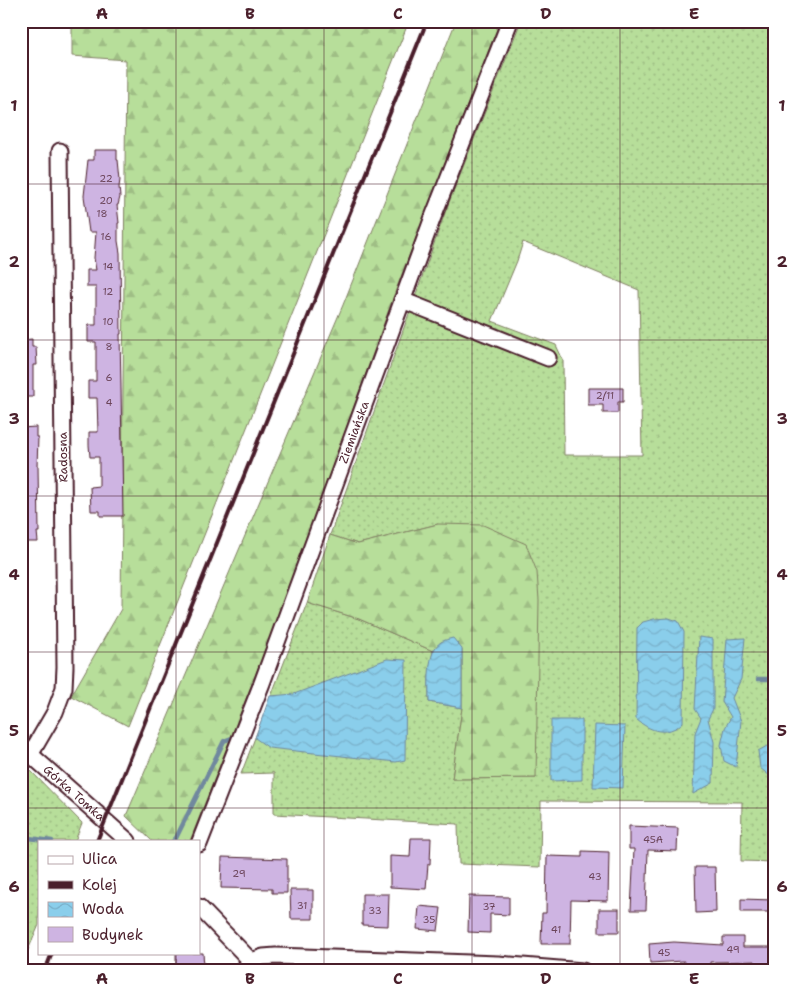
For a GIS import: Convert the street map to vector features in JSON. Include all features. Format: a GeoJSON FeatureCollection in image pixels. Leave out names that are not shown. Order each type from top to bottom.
{"type":"FeatureCollection","features":[{"type":"Feature","properties":{"kind":"street","name":"Ziemiańska"},"geometry":{"type":"LineString","coordinates":[[200,841],[262,683],[433,217],[510,21]]}},
{"type":"Feature","properties":{"kind":"street","name":"Radosna"},"geometry":{"type":"LineString","coordinates":[[26,751],[55,712],[64,688],[60,150]]}},
{"type":"Feature","properties":{"kind":"street"},"geometry":{"type":"LineString","coordinates":[[402,300],[548,358]]}},
{"type":"Feature","properties":{"kind":"street","name":"Górka Tomka"},"geometry":{"type":"LineString","coordinates":[[26,751],[127,840]]}},
{"type":"Feature","properties":{"kind":"street"},"geometry":{"type":"LineString","coordinates":[[200,908],[246,966],[263,957],[276,956],[376,965],[498,964],[582,971]]}},
{"type":"Feature","properties":{"kind":"green space"},"geometry":{"type":"Polygon","coordinates":[[[72,21],[409,21],[128,726],[71,696],[121,609],[126,60],[72,56],[72,21]]]}},
{"type":"Feature","properties":{"kind":"green space"},"geometry":{"type":"Polygon","coordinates":[[[456,21],[500,21],[397,287],[277,620],[190,840],[151,840],[126,816],[343,305],[456,21]]]}},
{"type":"Feature","properties":{"kind":"green space"},"geometry":{"type":"Polygon","coordinates":[[[521,21],[775,21],[775,862],[741,861],[742,802],[541,801],[540,867],[459,864],[458,824],[274,814],[274,773],[241,774],[307,603],[359,619],[433,651],[429,676],[429,702],[462,708],[452,779],[536,778],[438,524],[358,544],[330,535],[446,210],[521,21]],[[523,242],[492,321],[556,345],[563,360],[564,455],[642,455],[639,290],[523,242]]]}},
{"type":"Feature","properties":{"kind":"green space"},"geometry":{"type":"Polygon","coordinates":[[[438,524],[483,525],[526,544],[537,572],[539,600],[536,778],[452,779],[462,708],[462,650],[441,642],[433,651],[359,619],[307,603],[330,535],[358,544],[438,524]]]}},
{"type":"Feature","properties":{"kind":"green space"},"geometry":{"type":"Polygon","coordinates":[[[29,769],[82,823],[75,840],[38,840],[38,927],[21,966],[21,776],[29,769]]]}},
{"type":"Feature","properties":{"kind":"water"},"geometry":{"type":"Polygon","coordinates":[[[669,618],[678,621],[684,632],[683,722],[676,728],[668,731],[658,731],[649,728],[636,719],[637,628],[643,622],[669,618]]]}},
{"type":"Feature","properties":{"kind":"water"},"geometry":{"type":"Polygon","coordinates":[[[699,637],[713,639],[713,709],[708,719],[714,742],[713,783],[693,794],[695,733],[701,718],[695,709],[699,637]]]}},
{"type":"Feature","properties":{"kind":"water"},"geometry":{"type":"Polygon","coordinates":[[[453,638],[462,649],[462,708],[429,702],[429,669],[433,653],[441,642],[453,638]]]}},
{"type":"Feature","properties":{"kind":"water"},"geometry":{"type":"Polygon","coordinates":[[[745,638],[741,679],[732,698],[741,721],[736,767],[724,761],[721,745],[725,728],[731,717],[722,702],[727,639],[745,638]]]}},
{"type":"Feature","properties":{"kind":"water"},"geometry":{"type":"Polygon","coordinates":[[[387,659],[406,660],[405,760],[396,762],[269,748],[255,738],[270,696],[294,694],[387,659]]]}},
{"type":"Feature","properties":{"kind":"water"},"geometry":{"type":"Polygon","coordinates":[[[551,720],[582,720],[582,780],[551,781],[551,720]]]}},
{"type":"Feature","properties":{"kind":"water"},"geometry":{"type":"Polygon","coordinates":[[[595,725],[625,726],[623,788],[593,787],[595,725]]]}},
{"type":"Feature","properties":{"kind":"water"},"geometry":{"type":"Polygon","coordinates":[[[767,746],[775,749],[775,789],[770,776],[760,768],[758,751],[767,746]]]}},
{"type":"Feature","properties":{"kind":"building"},"geometry":{"type":"Polygon","coordinates":[[[94,150],[117,150],[120,180],[120,197],[117,205],[120,253],[123,516],[100,516],[100,511],[91,511],[90,487],[99,486],[99,457],[90,457],[89,445],[89,432],[98,432],[97,398],[88,398],[88,381],[96,381],[96,342],[88,342],[88,325],[96,325],[96,287],[87,287],[87,270],[96,270],[94,258],[96,232],[89,232],[84,196],[88,160],[94,160],[94,150]]]}},
{"type":"Feature","properties":{"kind":"building"},"geometry":{"type":"Polygon","coordinates":[[[32,339],[32,347],[36,347],[37,365],[33,365],[33,397],[21,397],[21,340],[32,339]]]}},
{"type":"Feature","properties":{"kind":"building"},"geometry":{"type":"Polygon","coordinates":[[[588,388],[623,388],[623,402],[618,402],[618,413],[603,413],[603,405],[588,405],[588,388]]]}},
{"type":"Feature","properties":{"kind":"building"},"geometry":{"type":"Polygon","coordinates":[[[36,427],[36,437],[38,437],[38,542],[21,542],[21,428],[36,427]]]}},
{"type":"Feature","properties":{"kind":"building"},"geometry":{"type":"Polygon","coordinates":[[[629,826],[678,828],[677,851],[648,850],[646,910],[631,910],[634,849],[629,849],[629,826]]]}},
{"type":"Feature","properties":{"kind":"building"},"geometry":{"type":"Polygon","coordinates":[[[411,838],[431,838],[430,864],[428,864],[426,889],[390,887],[390,856],[410,857],[411,838]]]}},
{"type":"Feature","properties":{"kind":"building"},"geometry":{"type":"Polygon","coordinates":[[[582,851],[609,852],[608,901],[571,900],[570,944],[541,944],[542,913],[546,913],[547,856],[582,857],[582,851]]]}},
{"type":"Feature","properties":{"kind":"building"},"geometry":{"type":"Polygon","coordinates":[[[222,857],[287,859],[287,893],[272,893],[272,889],[221,888],[222,857]]]}},
{"type":"Feature","properties":{"kind":"building"},"geometry":{"type":"Polygon","coordinates":[[[695,867],[715,867],[716,912],[696,913],[695,867]]]}},
{"type":"Feature","properties":{"kind":"building"},"geometry":{"type":"Polygon","coordinates":[[[290,890],[313,890],[313,919],[291,919],[290,890]]]}},
{"type":"Feature","properties":{"kind":"building"},"geometry":{"type":"Polygon","coordinates":[[[362,894],[389,894],[388,926],[362,925],[362,894]]]}},
{"type":"Feature","properties":{"kind":"building"},"geometry":{"type":"Polygon","coordinates":[[[469,896],[509,897],[509,915],[490,914],[490,933],[468,932],[469,896]]]}},
{"type":"Feature","properties":{"kind":"building"},"geometry":{"type":"Polygon","coordinates":[[[741,899],[774,900],[773,912],[741,912],[741,899]]]}},
{"type":"Feature","properties":{"kind":"building"},"geometry":{"type":"Polygon","coordinates":[[[419,906],[441,908],[438,931],[417,929],[419,906]]]}},
{"type":"Feature","properties":{"kind":"building"},"geometry":{"type":"Polygon","coordinates":[[[599,909],[619,909],[619,932],[599,932],[599,909]]]}},
{"type":"Feature","properties":{"kind":"building"},"geometry":{"type":"Polygon","coordinates":[[[723,937],[743,937],[743,947],[775,947],[775,971],[755,971],[755,961],[710,962],[710,970],[683,968],[684,961],[650,963],[649,944],[674,942],[723,945],[723,937]]]}},
{"type":"Feature","properties":{"kind":"building"},"geometry":{"type":"Polygon","coordinates":[[[203,953],[204,967],[176,969],[176,954],[203,953]]]}},
{"type":"Feature","properties":{"kind":"waterway"},"geometry":{"type":"LineString","coordinates":[[758,679],[775,679]]}},
{"type":"Feature","properties":{"kind":"waterway"},"geometry":{"type":"LineString","coordinates":[[174,840],[224,741],[234,737]]}},
{"type":"Feature","properties":{"kind":"waterway"},"geometry":{"type":"LineString","coordinates":[[21,837],[44,840]]}},
{"type":"Feature","properties":{"kind":"railway"},"geometry":{"type":"LineString","coordinates":[[97,840],[427,21]]}},
{"type":"Feature","properties":{"kind":"railway"},"geometry":{"type":"LineString","coordinates":[[45,971],[52,954]]}}]}
